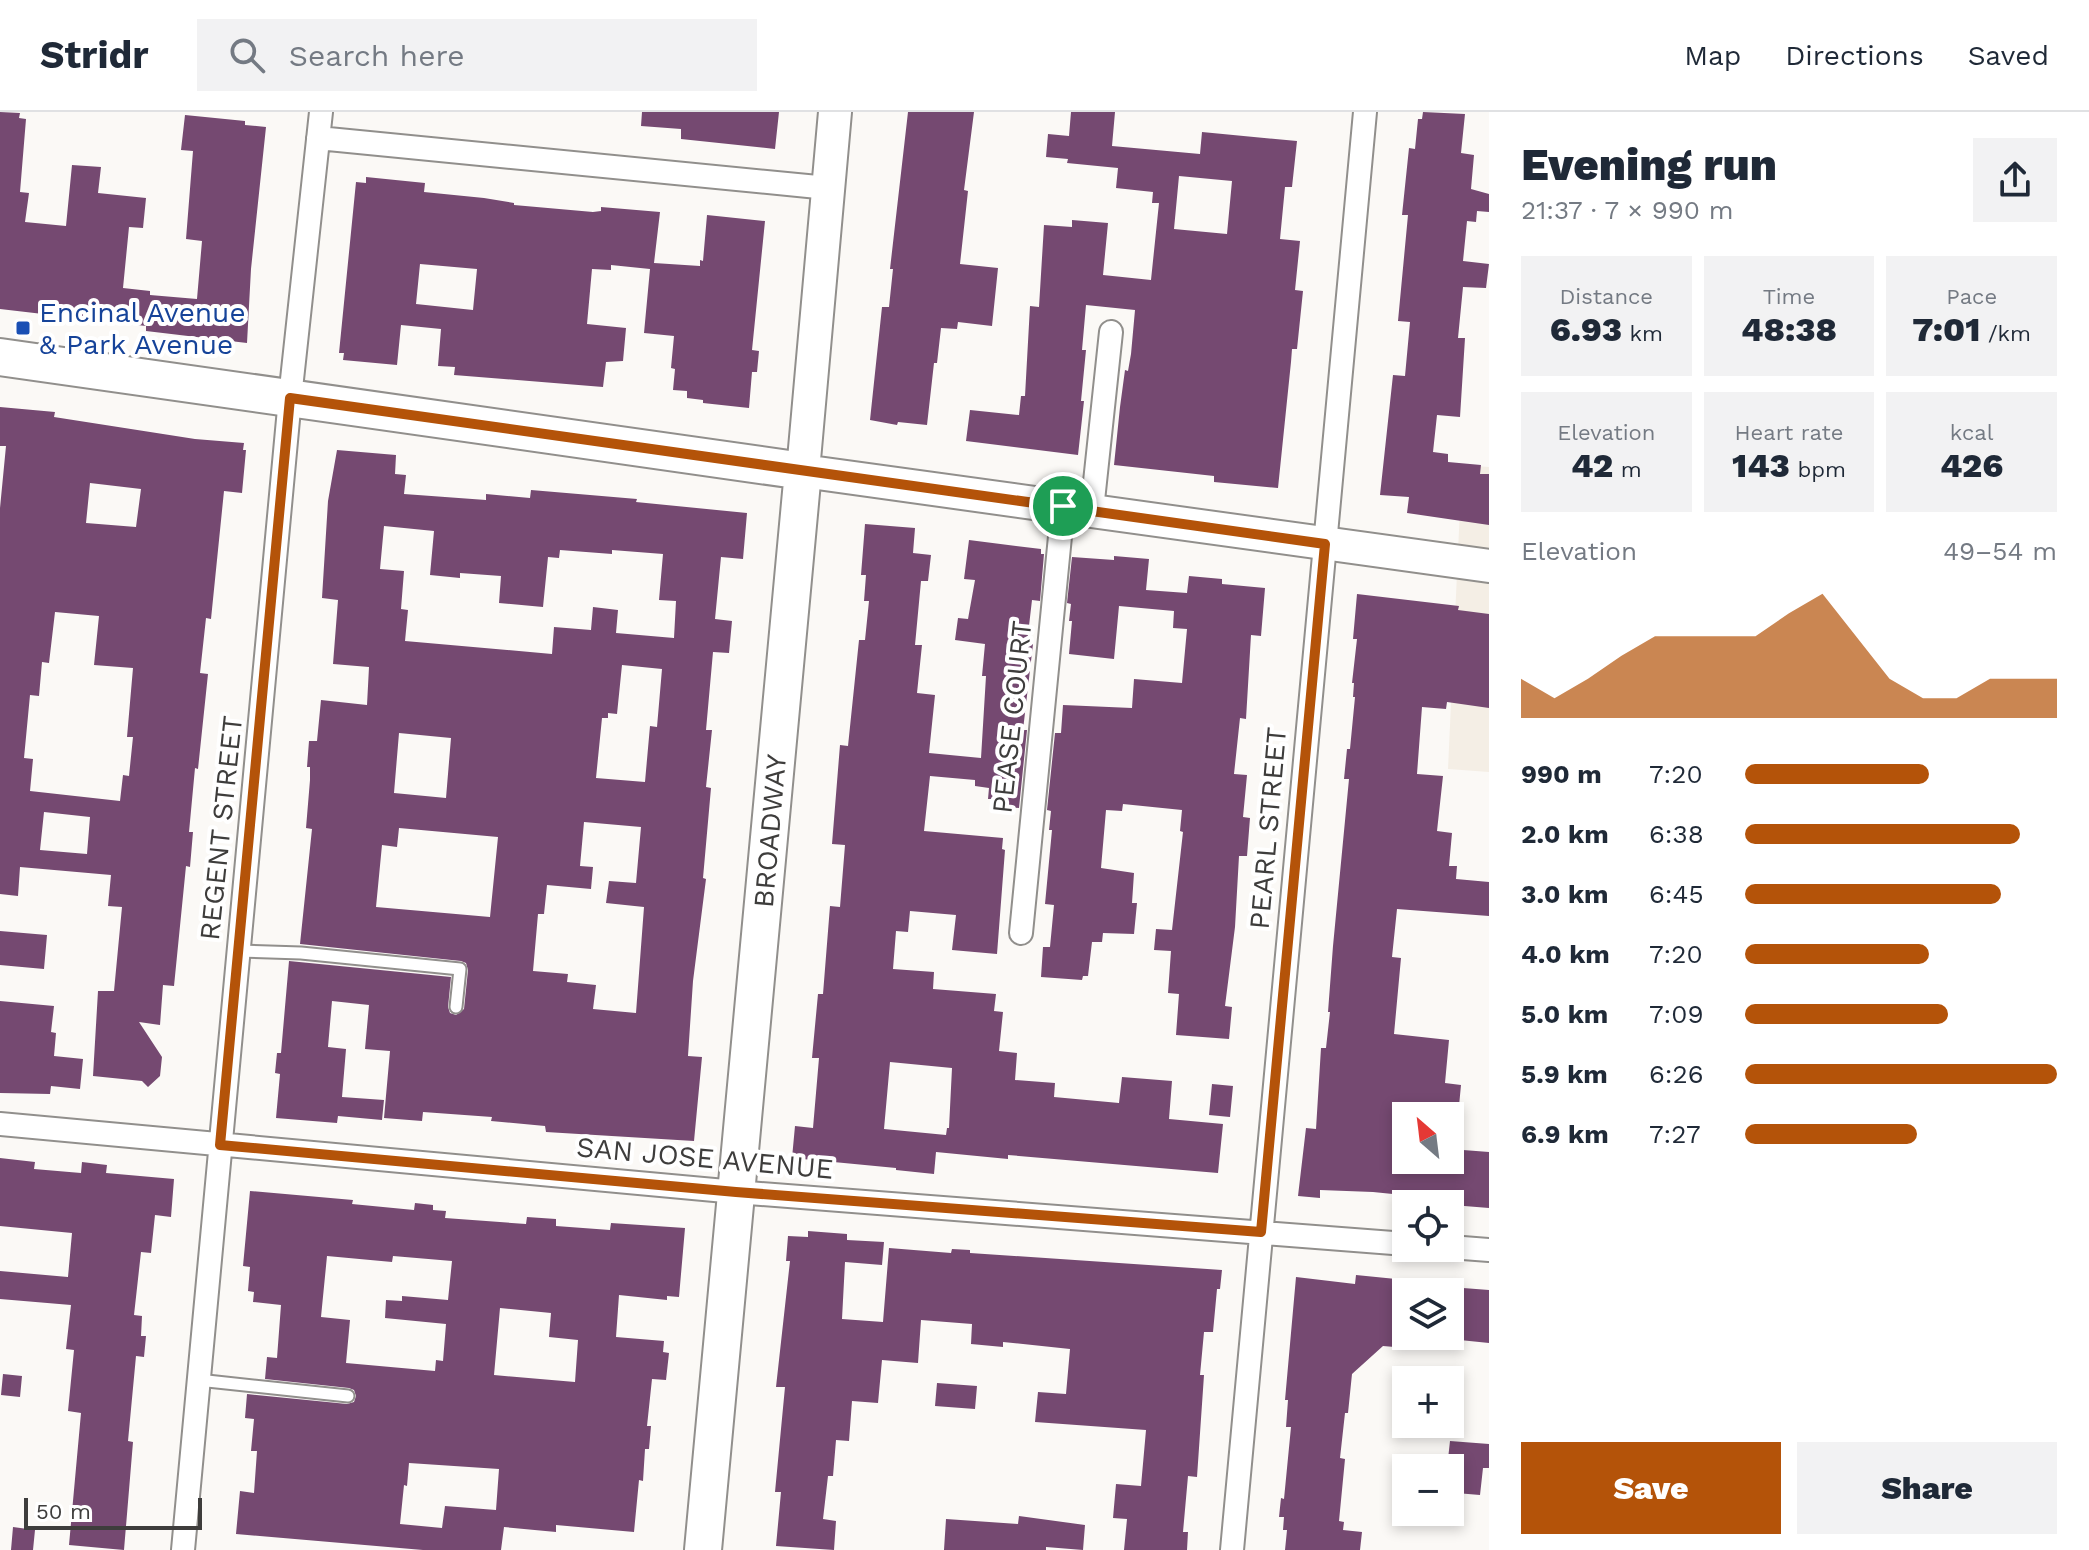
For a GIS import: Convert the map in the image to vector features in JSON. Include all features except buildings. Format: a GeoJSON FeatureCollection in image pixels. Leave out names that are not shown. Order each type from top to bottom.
{"type":"FeatureCollection","features":[{"type":"Feature","properties":{"kind":"main road","name":"BROADWAY"},"geometry":{"type":"LineString","coordinates":[[703,1550],[835,112]]}},
{"type":"Feature","properties":{"kind":"main road"},"geometry":{"type":"LineString","coordinates":[[0,357],[1489,566]]}},
{"type":"Feature","properties":{"kind":"street","name":"REGENT STREET"},"geometry":{"type":"LineString","coordinates":[[183,1550],[290,398],[321,112]]}},
{"type":"Feature","properties":{"kind":"street","name":"PEARL STREET"},"geometry":{"type":"LineString","coordinates":[[1232,1550],[1365,112]]}},
{"type":"Feature","properties":{"kind":"street"},"geometry":{"type":"LineString","coordinates":[[318,138],[828,188]]}},
{"type":"Feature","properties":{"kind":"street","name":"PEASE COURT"},"geometry":{"type":"LineString","coordinates":[[1021,933],[1078,508],[1111,332]]}},
{"type":"Feature","properties":{"kind":"street","name":"SAN JOSE AVENUE"},"geometry":{"type":"LineString","coordinates":[[0,1124],[736,1192],[1392,1243]]}},
{"type":"Feature","properties":{"kind":"street"},"geometry":{"type":"LineString","coordinates":[[1464,1248],[1489,1250]]}},
{"type":"Feature","properties":{"kind":"lane"},"geometry":{"type":"LineString","coordinates":[[239,951],[301,953],[460,969],[456,1007]]}},
{"type":"Feature","properties":{"kind":"lane"},"geometry":{"type":"LineString","coordinates":[[198,1380],[348,1396]]}},
{"type":"Feature","properties":{"kind":"shaded area"},"geometry":{"type":"Polygon","coordinates":[[[1462,465],[1489,467],[1489,772],[1448,769],[1462,465]]]}},
{"type":"Feature","properties":{"kind":"place","name":"Encinal Avenue & Park Avenue"},"geometry":{"type":"Point","coordinates":[23,328]}},
{"type":"Feature","properties":{"kind":"route"},"geometry":{"type":"LineString","coordinates":[[290,398],[1063,506],[1325,544],[1261,1232],[736,1192],[220,1145],[290,398]]}}]}
